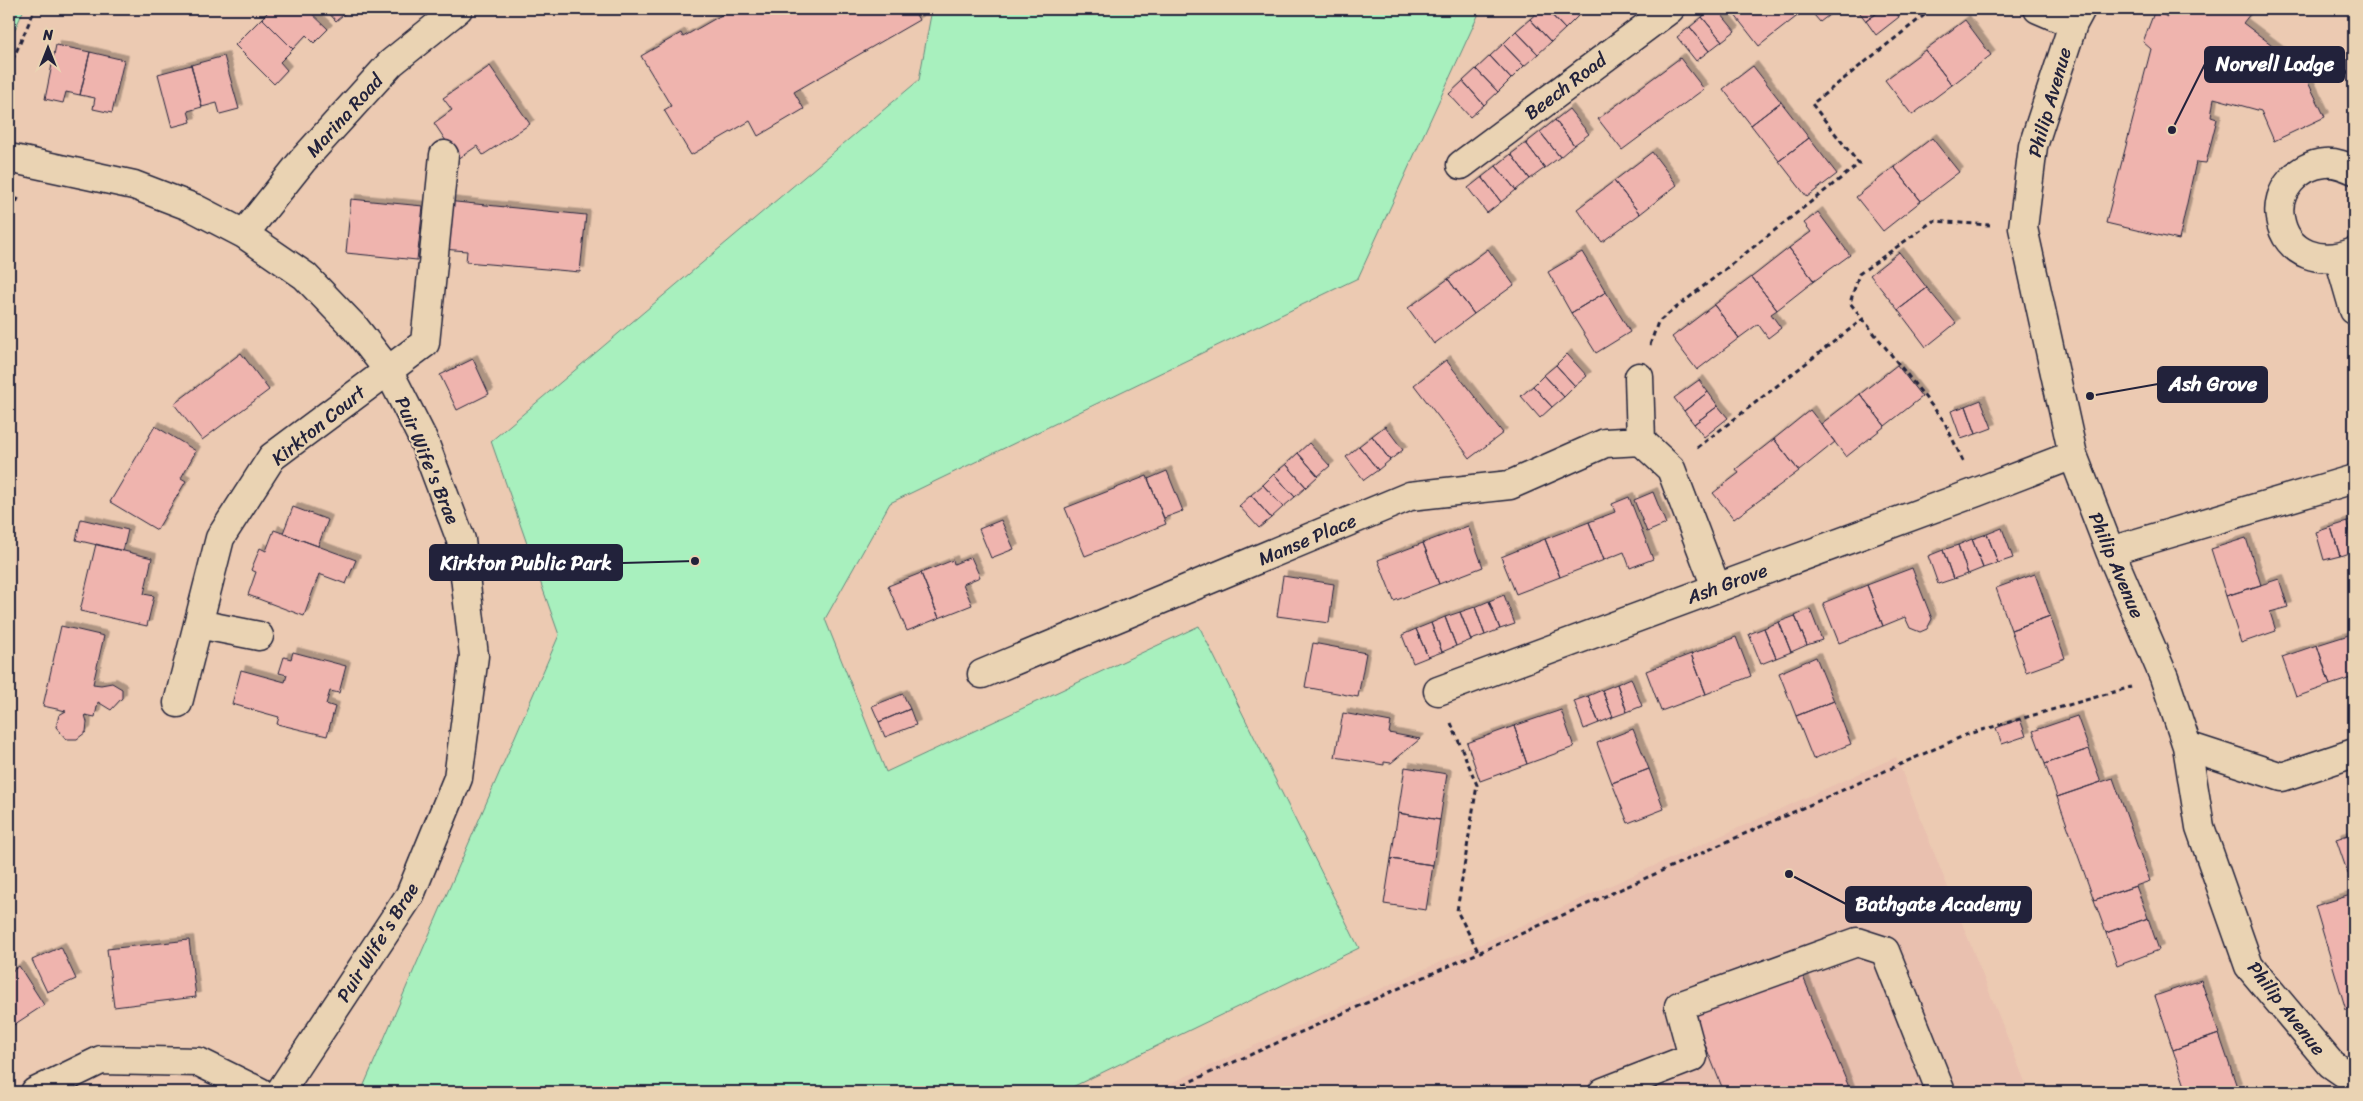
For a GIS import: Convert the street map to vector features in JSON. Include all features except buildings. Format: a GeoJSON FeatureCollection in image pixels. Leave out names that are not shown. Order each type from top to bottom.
{"type":"FeatureCollection","features":[{"type":"Feature","properties":{"kind":"street","name":"Marina Road"},"geometry":{"type":"LineString","coordinates":[[244,234],[303,160],[391,63],[458,9]]}},
{"type":"Feature","properties":{"kind":"street","name":"Beech Road"},"geometry":{"type":"LineString","coordinates":[[1461,165],[1670,9]]}},
{"type":"Feature","properties":{"kind":"street"},"geometry":{"type":"LineString","coordinates":[[2038,9],[2077,16]]}},
{"type":"Feature","properties":{"kind":"street","name":"Philip Avenue"},"geometry":{"type":"LineString","coordinates":[[2077,16],[2033,146],[2023,228],[2073,455],[2110,551],[2164,677],[2187,746],[2200,826],[2249,966],[2330,1064],[2354,1080]]}},
{"type":"Feature","properties":{"kind":"street","name":"Kirkton Court"},"geometry":{"type":"LineString","coordinates":[[178,703],[220,538],[272,457],[425,343],[444,155]]}},
{"type":"Feature","properties":{"kind":"street","name":"Puir Wife's Brae"},"geometry":{"type":"LineString","coordinates":[[9,158],[134,185],[194,208],[244,234],[305,276],[356,329],[388,370],[424,440],[461,540],[474,656],[458,778],[410,894],[280,1092]]}},
{"type":"Feature","properties":{"kind":"street"},"geometry":{"type":"LineString","coordinates":[[2354,170],[2342,164],[2326,162],[2310,166],[2297,174],[2286,186],[2280,201],[2280,218],[2285,233],[2294,246],[2308,254],[2323,259],[2347,255],[2354,310]]}},
{"type":"Feature","properties":{"kind":"street"},"geometry":{"type":"LineString","coordinates":[[1639,377],[1641,441],[1671,469],[1716,587]]}},
{"type":"Feature","properties":{"kind":"street","name":"Manse Place"},"geometry":{"type":"LineString","coordinates":[[982,674],[1410,496],[1510,485],[1605,443],[1641,441]]}},
{"type":"Feature","properties":{"kind":"street","name":"Ash Grove"},"geometry":{"type":"LineString","coordinates":[[1438,691],[2073,455]]}},
{"type":"Feature","properties":{"kind":"street"},"geometry":{"type":"LineString","coordinates":[[2110,551],[2354,479]]}},
{"type":"Feature","properties":{"kind":"street"},"geometry":{"type":"LineString","coordinates":[[198,624],[259,636]]}},
{"type":"Feature","properties":{"kind":"street"},"geometry":{"type":"LineString","coordinates":[[2187,746],[2282,777],[2354,753]]}},
{"type":"Feature","properties":{"kind":"street"},"geometry":{"type":"LineString","coordinates":[[1603,1092],[1693,1056],[1679,1006],[1857,942],[1885,951],[1941,1092]]}},
{"type":"Feature","properties":{"kind":"street"},"geometry":{"type":"LineString","coordinates":[[36,1092],[101,1060],[198,1062],[260,1092]]}},
{"type":"Feature","properties":{"kind":"path"},"geometry":{"type":"LineString","coordinates":[[9,68],[35,9]]}},
{"type":"Feature","properties":{"kind":"path"},"geometry":{"type":"LineString","coordinates":[[1639,377],[1658,322],[1859,164],[1812,104],[1932,9]]}},
{"type":"Feature","properties":{"kind":"path"},"geometry":{"type":"LineString","coordinates":[[1977,492],[1944,421],[1850,303],[1859,274],[1933,221],[2023,228]]}},
{"type":"Feature","properties":{"kind":"path"},"geometry":{"type":"LineString","coordinates":[[1671,469],[1863,319]]}},
{"type":"Feature","properties":{"kind":"path"},"geometry":{"type":"LineString","coordinates":[[1167,1092],[1968,734],[2164,677]]}},
{"type":"Feature","properties":{"kind":"path"},"geometry":{"type":"LineString","coordinates":[[1438,691],[1477,785],[1457,911],[1479,953]]}},
{"type":"Feature","properties":{"kind":"shaded area"},"geometry":{"type":"Polygon","coordinates":[[[1896,757],[2029,1092],[1151,1092],[1896,757]]]}},
{"type":"Feature","properties":{"kind":"green space"},"geometry":{"type":"Polygon","coordinates":[[[9,9],[24,9],[9,43],[9,9]]]}},
{"type":"Feature","properties":{"kind":"green space"},"geometry":{"type":"Polygon","coordinates":[[[932,9],[1481,9],[1358,278],[890,503],[825,619],[886,772],[1199,626],[1359,948],[1062,1092],[361,1092],[559,635],[491,441],[919,80],[932,9]]]}},
{"type":"Feature","properties":{"kind":"place","name":"Norvell Lodge"},"geometry":{"type":"Point","coordinates":[2172,130]}},
{"type":"Feature","properties":{"kind":"place","name":"Ash Grove"},"geometry":{"type":"Point","coordinates":[2090,396]}},
{"type":"Feature","properties":{"kind":"place","name":"Kirkton Public Park"},"geometry":{"type":"Point","coordinates":[695,561]}},
{"type":"Feature","properties":{"kind":"place","name":"Bathgate Academy"},"geometry":{"type":"Point","coordinates":[1789,874]}}]}
